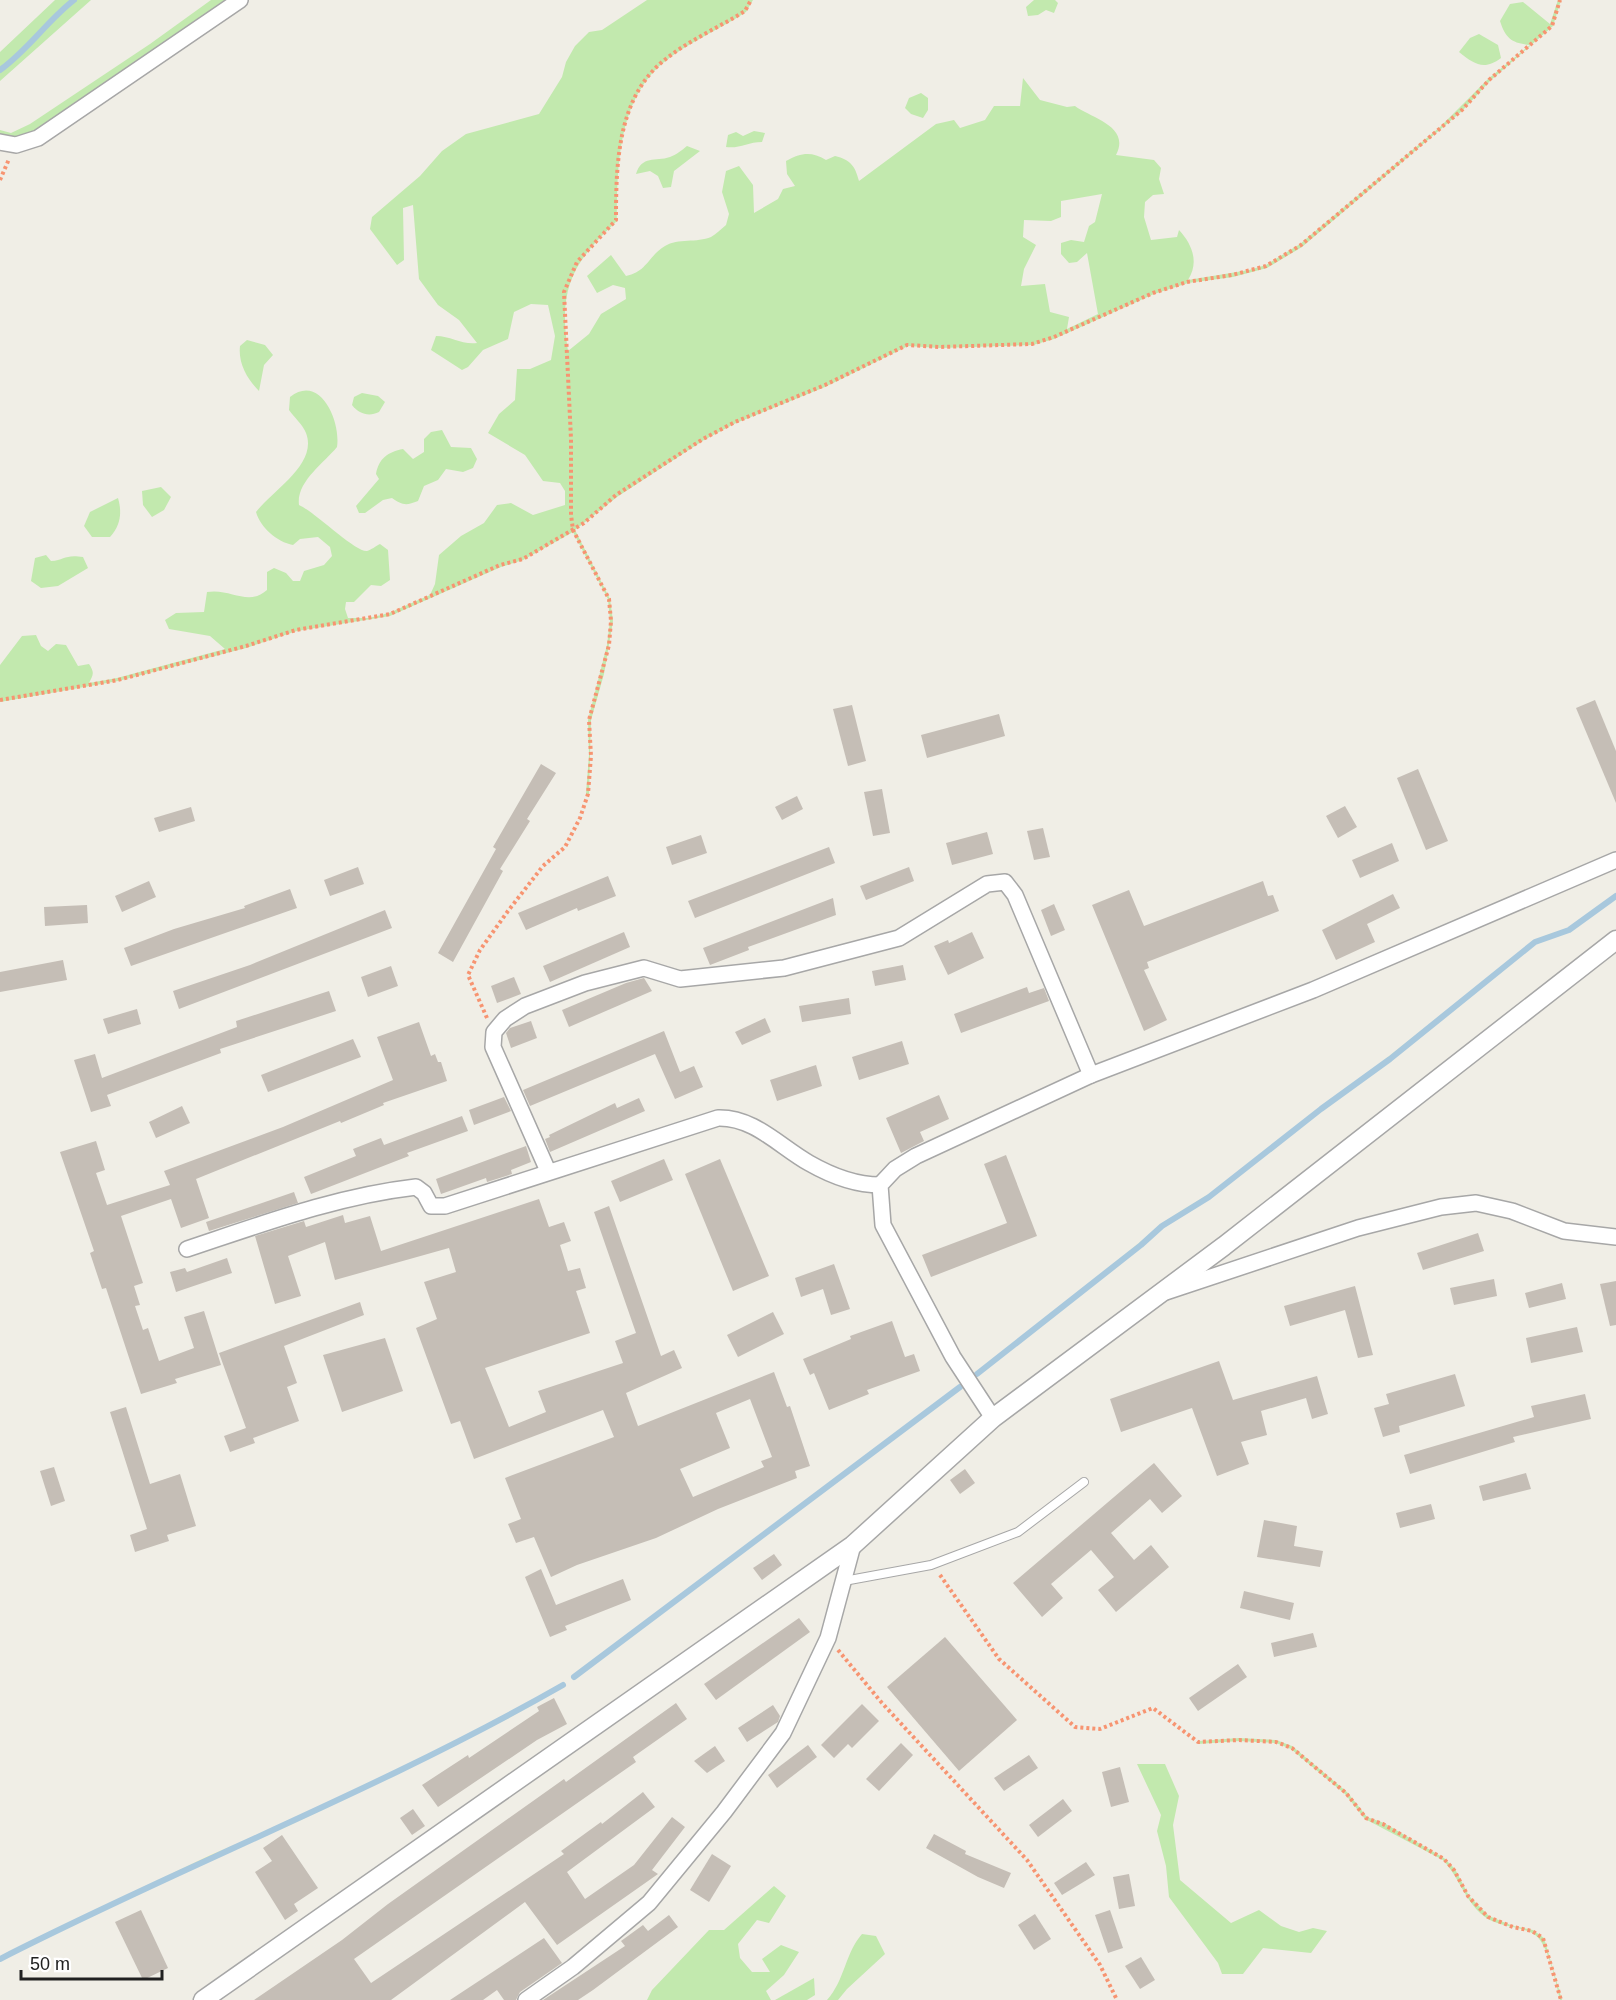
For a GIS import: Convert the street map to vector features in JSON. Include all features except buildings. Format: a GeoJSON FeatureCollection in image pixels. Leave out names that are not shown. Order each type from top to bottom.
{"type":"FeatureCollection","features":[{"type":"Feature","properties":{"kind":"street"},"geometry":{"type":"LineString","coordinates":[[0,142],[16,145],[38,138],[240,0]]}},
{"type":"Feature","properties":{"kind":"street"},"geometry":{"type":"LineString","coordinates":[[187,1249],[305,1210],[397,1189],[416,1187],[424,1193],[431,1206],[445,1206],[718,1118],[743,1120],[809,1163],[864,1185],[880,1185],[895,1169],[916,1156],[1091,1076],[1313,990],[1616,860]]}},
{"type":"Feature","properties":{"kind":"street"},"geometry":{"type":"LineString","coordinates":[[548,1171],[493,1047],[494,1032],[505,1019],[525,1006],[585,983],[644,968],[680,979],[739,975],[784,968],[899,938],[987,884],[1005,882],[1015,895],[1091,1076]]}},
{"type":"Feature","properties":{"kind":"street"},"geometry":{"type":"LineString","coordinates":[[203,2000],[853,1545],[993,1418],[1158,1295],[1616,940]]}},
{"type":"Feature","properties":{"kind":"street"},"geometry":{"type":"LineString","coordinates":[[880,1185],[883,1225],[953,1357],[993,1418]]}},
{"type":"Feature","properties":{"kind":"street"},"geometry":{"type":"LineString","coordinates":[[1158,1295],[1358,1228],[1441,1207],[1476,1203],[1512,1211],[1564,1230],[1616,1237]]}},
{"type":"Feature","properties":{"kind":"street"},"geometry":{"type":"LineString","coordinates":[[526,2000],[573,1967],[649,1903],[724,1812],[783,1734],[828,1638],[853,1545]]}},
{"type":"Feature","properties":{"kind":"lane"},"geometry":{"type":"LineString","coordinates":[[844,1581],[931,1565],[1018,1532],[1084,1482]]}},
{"type":"Feature","properties":{"kind":"path"},"geometry":{"type":"LineString","coordinates":[[494,1032],[468,975],[480,950],[543,866],[565,847],[580,818],[588,794],[589,720],[609,645],[611,621],[609,599],[573,530],[564,292],[577,262],[616,220],[618,148],[629,110],[644,83],[661,62],[745,11],[751,0]]}},
{"type":"Feature","properties":{"kind":"path"},"geometry":{"type":"LineString","coordinates":[[0,700],[118,680],[246,646],[296,630],[390,614],[500,566],[523,559],[573,530],[645,475],[703,439],[735,422],[825,386],[907,345],[940,347],[1032,344],[1165,289],[1187,282],[1232,275],[1266,266],[1301,245],[1455,116],[1489,80],[1552,26],[1560,0]]}},
{"type":"Feature","properties":{"kind":"path"},"geometry":{"type":"LineString","coordinates":[[931,1565],[999,1659],[1075,1726],[1100,1729],[1153,1708],[1198,1742],[1239,1740],[1276,1742],[1292,1748],[1346,1793],[1366,1818],[1383,1824],[1444,1859],[1454,1870],[1468,1896],[1488,1917],[1513,1927],[1532,1931],[1543,1938],[1561,2000]]}},
{"type":"Feature","properties":{"kind":"path"},"geometry":{"type":"LineString","coordinates":[[828,1638],[882,1703],[1027,1860],[1100,1965],[1117,2000]]}},
{"type":"Feature","properties":{"kind":"green space"},"geometry":{"type":"Polygon","coordinates":[[[55,0],[72,0],[0,68],[0,52],[55,0]]]}},
{"type":"Feature","properties":{"kind":"green space"},"geometry":{"type":"Polygon","coordinates":[[[76,0],[91,0],[0,81],[0,72],[76,0]]]}},
{"type":"Feature","properties":{"kind":"green space"},"geometry":{"type":"Polygon","coordinates":[[[211,0],[227,0],[38,131],[16,138],[0,137],[0,130],[11,133],[30,124],[150,44],[211,0]]]}},
{"type":"Feature","properties":{"kind":"green space"},"geometry":{"type":"Polygon","coordinates":[[[647,0],[753,0],[746,12],[663,63],[648,78],[637,96],[623,136],[618,179],[617,221],[579,264],[567,294],[565,329],[568,351],[589,334],[601,314],[626,299],[625,288],[613,285],[597,293],[587,276],[611,255],[626,276],[639,271],[665,246],[676,242],[711,237],[726,225],[729,214],[722,192],[726,171],[739,166],[753,185],[754,213],[778,199],[783,189],[795,186],[787,174],[786,161],[796,156],[811,154],[826,160],[835,156],[845,159],[852,164],[859,181],[936,124],[954,120],[960,128],[985,120],[994,106],[1020,106],[1023,78],[1040,100],[1067,107],[1075,106],[1107,124],[1118,137],[1119,145],[1116,155],[1154,160],[1161,168],[1159,179],[1164,194],[1153,195],[1145,202],[1144,217],[1151,240],[1177,237],[1179,230],[1184,236],[1191,248],[1194,261],[1188,280],[1266,265],[1300,244],[1440,127],[1488,79],[1530,45],[1511,39],[1502,27],[1500,21],[1510,4],[1523,2],[1550,24],[1558,0],[1561,0],[1553,26],[1490,81],[1462,111],[1302,247],[1267,268],[1233,277],[1188,283],[1154,294],[1054,339],[1033,345],[940,348],[908,346],[825,387],[736,423],[704,440],[617,497],[575,530],[610,599],[613,621],[604,674],[591,720],[589,794],[586,794],[589,755],[588,720],[607,645],[610,621],[608,599],[573,532],[523,560],[501,567],[390,616],[297,631],[246,648],[118,681],[0,702],[0,665],[22,636],[36,635],[41,646],[48,651],[56,644],[66,645],[78,666],[89,664],[91,667],[93,674],[89,683],[117,678],[225,649],[210,636],[169,629],[165,620],[176,613],[204,612],[207,592],[216,591],[253,597],[267,590],[267,572],[274,568],[286,573],[293,581],[300,581],[304,571],[324,565],[332,556],[330,547],[318,537],[300,539],[293,545],[287,543],[275,537],[265,528],[256,512],[292,476],[306,455],[308,444],[306,433],[289,410],[290,397],[301,391],[311,391],[319,395],[326,403],[336,425],[337,447],[306,481],[299,497],[299,505],[361,550],[367,551],[380,544],[388,550],[390,580],[381,586],[371,585],[354,602],[346,602],[345,609],[348,618],[369,618],[389,613],[430,595],[435,584],[439,555],[461,536],[484,523],[497,505],[511,503],[533,515],[565,505],[565,491],[560,483],[543,481],[525,455],[488,433],[499,414],[515,400],[517,369],[530,369],[551,360],[555,336],[548,305],[531,304],[514,312],[508,339],[483,350],[468,367],[462,370],[431,350],[436,336],[466,343],[477,343],[459,320],[438,305],[419,279],[413,205],[403,208],[404,260],[397,265],[370,229],[372,217],[420,176],[442,151],[466,134],[539,114],[562,77],[566,62],[575,46],[589,32],[602,30],[647,0]],[[1102,194],[1061,201],[1061,217],[1051,221],[1024,220],[1023,237],[1036,245],[1024,269],[1021,286],[1045,284],[1050,312],[1069,317],[1067,329],[1098,314],[1087,253],[1077,262],[1069,263],[1061,254],[1061,243],[1071,240],[1084,242],[1089,226],[1095,222],[1102,194]]]}},
{"type":"Feature","properties":{"kind":"green space"},"geometry":{"type":"Polygon","coordinates":[[[1034,0],[1055,0],[1058,3],[1054,13],[1046,10],[1038,15],[1028,16],[1026,7],[1034,0]]]}},
{"type":"Feature","properties":{"kind":"green space"},"geometry":{"type":"Polygon","coordinates":[[[1479,34],[1498,45],[1501,58],[1484,65],[1470,60],[1459,52],[1470,38],[1479,34]]]}},
{"type":"Feature","properties":{"kind":"green space"},"geometry":{"type":"Polygon","coordinates":[[[921,93],[928,98],[928,110],[923,118],[911,114],[905,108],[909,98],[921,93]]]}},
{"type":"Feature","properties":{"kind":"green space"},"geometry":{"type":"Polygon","coordinates":[[[754,131],[765,133],[762,142],[726,147],[728,135],[736,132],[743,136],[754,131]]]}},
{"type":"Feature","properties":{"kind":"green space"},"geometry":{"type":"Polygon","coordinates":[[[687,146],[700,151],[674,171],[671,187],[663,188],[658,176],[650,171],[636,174],[645,162],[670,157],[687,146]]]}},
{"type":"Feature","properties":{"kind":"green space"},"geometry":{"type":"Polygon","coordinates":[[[247,340],[265,345],[273,355],[264,365],[259,391],[247,376],[240,359],[240,346],[247,340]]]}},
{"type":"Feature","properties":{"kind":"green space"},"geometry":{"type":"Polygon","coordinates":[[[362,393],[378,396],[385,402],[379,412],[368,414],[352,405],[354,397],[362,393]]]}},
{"type":"Feature","properties":{"kind":"green space"},"geometry":{"type":"Polygon","coordinates":[[[442,430],[451,447],[471,448],[477,459],[473,468],[463,472],[446,469],[438,480],[424,486],[418,501],[404,504],[392,498],[383,500],[365,513],[359,513],[356,506],[379,479],[376,474],[377,468],[385,457],[403,449],[413,459],[424,452],[424,439],[431,432],[442,430]]]}},
{"type":"Feature","properties":{"kind":"green space"},"geometry":{"type":"Polygon","coordinates":[[[161,487],[171,497],[164,510],[152,517],[143,505],[142,491],[161,487]]]}},
{"type":"Feature","properties":{"kind":"green space"},"geometry":{"type":"Polygon","coordinates":[[[118,498],[120,518],[114,532],[110,537],[92,537],[84,526],[90,512],[118,498]]]}},
{"type":"Feature","properties":{"kind":"green space"},"geometry":{"type":"Polygon","coordinates":[[[46,555],[51,561],[83,557],[88,568],[58,586],[41,588],[31,581],[35,558],[46,555]]]}},
{"type":"Feature","properties":{"kind":"green space"},"geometry":{"type":"Polygon","coordinates":[[[1239,1738],[1276,1740],[1292,1746],[1347,1792],[1367,1817],[1384,1823],[1444,1858],[1455,1869],[1469,1896],[1489,1916],[1513,1926],[1533,1930],[1544,1938],[1562,2000],[1560,2000],[1547,1953],[1538,1937],[1527,1931],[1499,1924],[1480,1913],[1443,1860],[1365,1819],[1345,1794],[1291,1749],[1276,1743],[1239,1741],[1198,1744],[1199,1741],[1239,1738]]]}},
{"type":"Feature","properties":{"kind":"green space"},"geometry":{"type":"Polygon","coordinates":[[[1137,1764],[1165,1764],[1179,1796],[1173,1825],[1180,1880],[1231,1923],[1259,1910],[1281,1926],[1299,1932],[1313,1928],[1327,1931],[1311,1953],[1263,1948],[1243,1974],[1222,1974],[1218,1963],[1169,1897],[1166,1866],[1157,1831],[1161,1815],[1137,1764]]]}},
{"type":"Feature","properties":{"kind":"green space"},"geometry":{"type":"Polygon","coordinates":[[[774,1886],[786,1896],[769,1923],[757,1920],[738,1944],[740,1958],[752,1972],[770,1972],[762,1959],[781,1945],[799,1952],[784,1975],[766,1991],[771,2000],[647,2000],[652,1990],[709,1930],[724,1930],[774,1886]]]}},
{"type":"Feature","properties":{"kind":"green space"},"geometry":{"type":"Polygon","coordinates":[[[862,1934],[876,1936],[885,1954],[838,2000],[827,2000],[838,1984],[856,1941],[862,1934]]]}},
{"type":"Feature","properties":{"kind":"green space"},"geometry":{"type":"Polygon","coordinates":[[[814,1978],[815,1995],[807,2000],[775,2000],[814,1978]]]}},
{"type":"Feature","properties":{"kind":"sand"},"geometry":{"type":"Polygon","coordinates":[[[1616,894],[1616,898],[1569,932],[1536,944],[1391,1060],[1322,1110],[1234,1180],[1163,1227],[1118,1266],[978,1375],[976,1373],[1161,1225],[1230,1180],[1535,941],[1568,929],[1616,894]]]}},
{"type":"Feature","properties":{"kind":"sand"},"geometry":{"type":"Polygon","coordinates":[[[959,1386],[960,1388],[575,1678],[573,1676],[959,1386]]]}},
{"type":"Feature","properties":{"kind":"sand"},"geometry":{"type":"Polygon","coordinates":[[[562,1684],[564,1687],[507,1719],[387,1779],[284,1828],[211,1858],[0,1960],[0,1957],[210,1855],[283,1825],[385,1776],[505,1717],[562,1684]]]}},
{"type":"Feature","properties":{"kind":"waterway"},"geometry":{"type":"LineString","coordinates":[[0,70],[20,54],[74,0]]}},
{"type":"Feature","properties":{"kind":"waterway"},"geometry":{"type":"LineString","coordinates":[[977,1374],[1162,1226],[1209,1197],[1321,1109],[1390,1059],[1535,942],[1569,930],[1616,896]]}},
{"type":"Feature","properties":{"kind":"waterway"},"geometry":{"type":"LineString","coordinates":[[574,1677],[960,1387]]}},
{"type":"Feature","properties":{"kind":"waterway"},"geometry":{"type":"LineString","coordinates":[[0,1959],[424,1758],[563,1685]]}}]}
